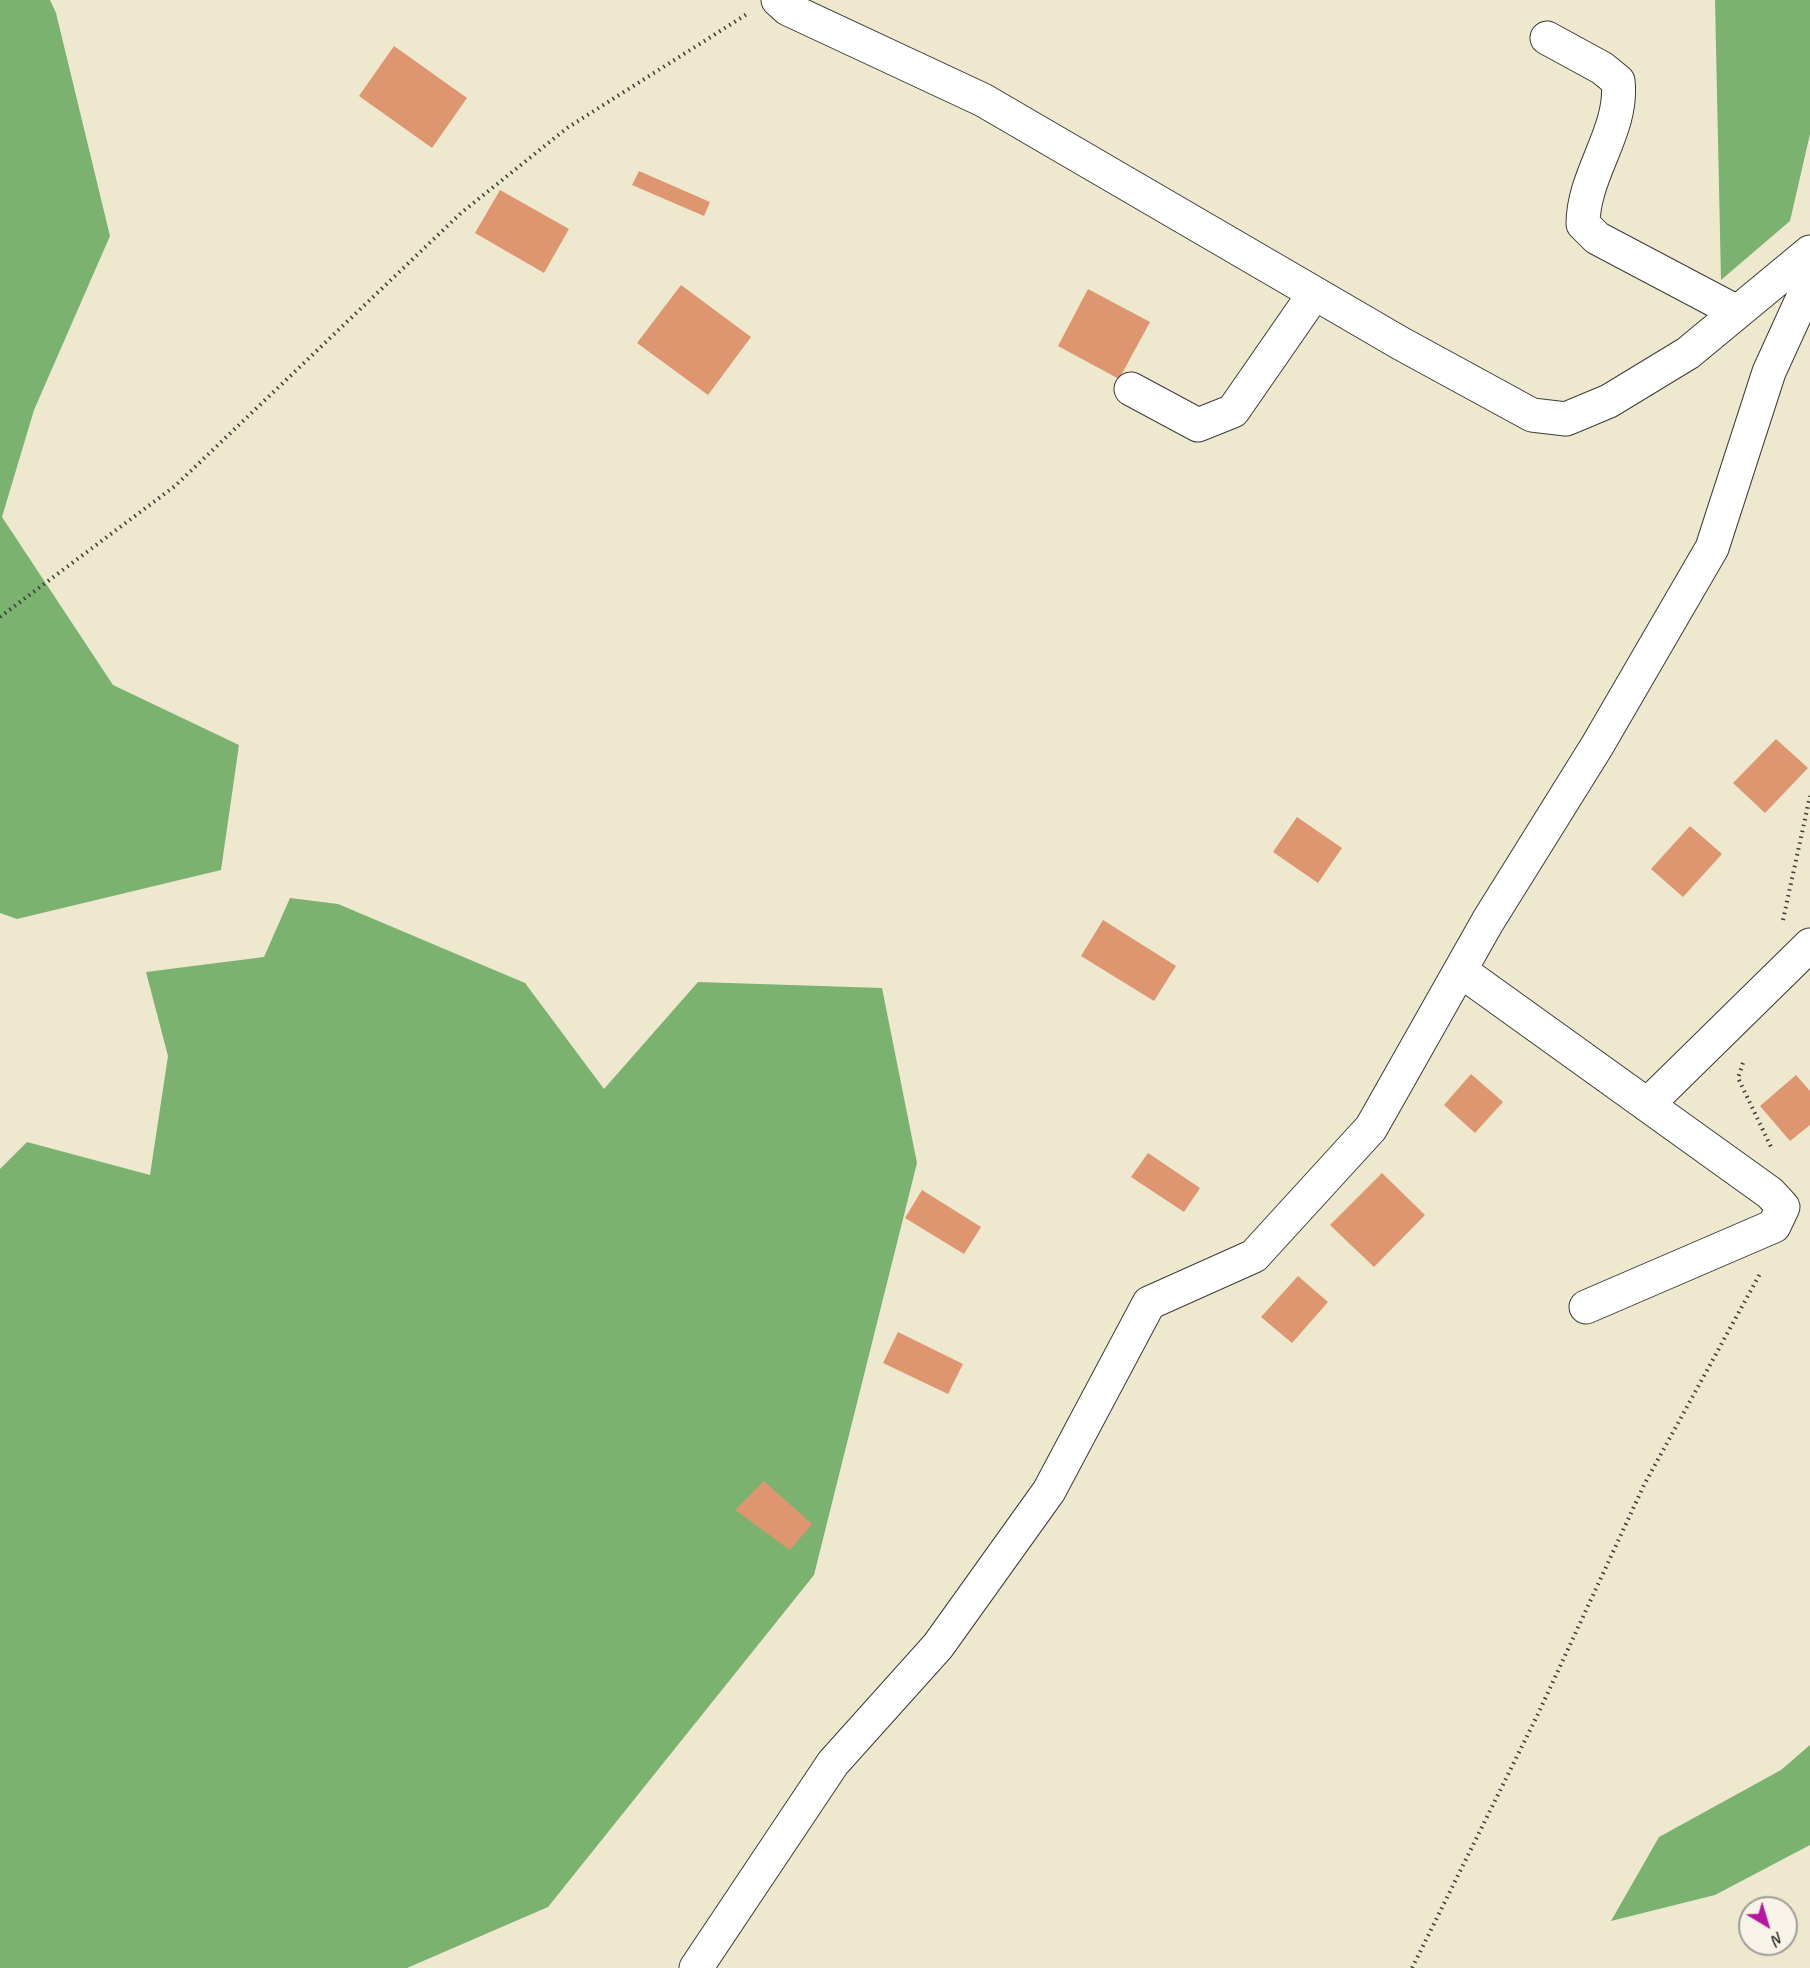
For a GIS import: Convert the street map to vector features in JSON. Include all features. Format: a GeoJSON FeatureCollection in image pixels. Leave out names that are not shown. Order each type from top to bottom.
{"type":"FeatureCollection","features":[{"type":"Feature","properties":{"kind":"street"},"geometry":{"type":"LineString","coordinates":[[766,5],[788,9],[982,100],[1314,294],[1532,415],[1566,419],[1609,401],[1688,353],[1810,252]]}},
{"type":"Feature","properties":{"kind":"street"},"geometry":{"type":"LineString","coordinates":[[1547,38],[1602,68],[1618,81],[1620,100],[1583,204],[1583,224],[1597,238],[1737,312]]}},
{"type":"Feature","properties":{"kind":"street"},"geometry":{"type":"LineString","coordinates":[[696,1968],[833,1763],[938,1646],[1049,1491],[1149,1304],[1254,1256],[1371,1128],[1488,921],[1597,746],[1712,548],[1769,372],[1810,282]]}},
{"type":"Feature","properties":{"kind":"street"},"geometry":{"type":"LineString","coordinates":[[1131,389],[1198,424],[1233,411],[1314,294]]}},
{"type":"Feature","properties":{"kind":"street"},"geometry":{"type":"LineString","coordinates":[[1647,1105],[1810,945]]}},
{"type":"Feature","properties":{"kind":"street"},"geometry":{"type":"LineString","coordinates":[[1461,971],[1770,1193],[1783,1207],[1774,1226],[1586,1307]]}},
{"type":"Feature","properties":{"kind":"path"},"geometry":{"type":"LineString","coordinates":[[0,617],[175,486],[444,227],[478,199],[567,128],[766,5]]}},
{"type":"Feature","properties":{"kind":"path"},"geometry":{"type":"LineString","coordinates":[[1780,931],[1810,796]]}},
{"type":"Feature","properties":{"kind":"path"},"geometry":{"type":"LineString","coordinates":[[1745,1056],[1738,1078],[1774,1153]]}},
{"type":"Feature","properties":{"kind":"path"},"geometry":{"type":"LineString","coordinates":[[1412,1968],[1538,1714],[1644,1485],[1765,1268]]}},
{"type":"Feature","properties":{"kind":"green space"},"geometry":{"type":"Polygon","coordinates":[[[0,0],[50,0],[56,13],[110,236],[34,410],[2,517],[113,685],[239,745],[221,870],[17,919],[0,913],[0,0]]]}},
{"type":"Feature","properties":{"kind":"green space"},"geometry":{"type":"Polygon","coordinates":[[[1715,0],[1810,0],[1810,134],[1790,221],[1721,280],[1715,0]]]}},
{"type":"Feature","properties":{"kind":"green space"},"geometry":{"type":"Polygon","coordinates":[[[290,898],[338,904],[525,983],[604,1089],[698,982],[882,988],[917,1163],[814,1575],[548,1907],[407,1968],[0,1968],[0,1169],[27,1142],[150,1175],[168,1056],[146,972],[264,957],[290,898]]]}},
{"type":"Feature","properties":{"kind":"green space"},"geometry":{"type":"Polygon","coordinates":[[[1810,1745],[1810,1845],[1715,1895],[1611,1921],[1659,1837],[1781,1770],[1810,1745]]]}},
{"type":"Feature","properties":{"kind":"building"},"geometry":{"type":"Polygon","coordinates":[[[394,46],[467,98],[432,148],[359,96],[394,46]]]}},
{"type":"Feature","properties":{"kind":"building"},"geometry":{"type":"Polygon","coordinates":[[[639,171],[710,202],[704,216],[632,185],[639,171]]]}},
{"type":"Feature","properties":{"kind":"building"},"geometry":{"type":"Polygon","coordinates":[[[500,190],[569,229],[544,273],[475,233],[500,190]]]}},
{"type":"Feature","properties":{"kind":"building"},"geometry":{"type":"Polygon","coordinates":[[[681,285],[751,337],[708,395],[637,343],[681,285]]]}},
{"type":"Feature","properties":{"kind":"building"},"geometry":{"type":"Polygon","coordinates":[[[1088,289],[1150,322],[1119,379],[1058,346],[1088,289]]]}},
{"type":"Feature","properties":{"kind":"building"},"geometry":{"type":"Polygon","coordinates":[[[1776,739],[1808,768],[1765,813],[1733,783],[1776,739]]]}},
{"type":"Feature","properties":{"kind":"building"},"geometry":{"type":"Polygon","coordinates":[[[1297,817],[1342,848],[1318,883],[1273,852],[1297,817]]]}},
{"type":"Feature","properties":{"kind":"building"},"geometry":{"type":"Polygon","coordinates":[[[1690,826],[1722,854],[1683,897],[1651,869],[1690,826]]]}},
{"type":"Feature","properties":{"kind":"building"},"geometry":{"type":"Polygon","coordinates":[[[1103,920],[1176,966],[1154,1001],[1081,956],[1103,920]]]}},
{"type":"Feature","properties":{"kind":"building"},"geometry":{"type":"Polygon","coordinates":[[[1471,1074],[1503,1102],[1475,1133],[1444,1105],[1471,1074]]]}},
{"type":"Feature","properties":{"kind":"building"},"geometry":{"type":"Polygon","coordinates":[[[1796,1075],[1810,1091],[1810,1125],[1790,1141],[1760,1106],[1796,1075]]]}},
{"type":"Feature","properties":{"kind":"building"},"geometry":{"type":"Polygon","coordinates":[[[1148,1153],[1200,1188],[1184,1212],[1131,1177],[1148,1153]]]}},
{"type":"Feature","properties":{"kind":"building"},"geometry":{"type":"Polygon","coordinates":[[[1382,1173],[1425,1215],[1374,1267],[1330,1225],[1382,1173]]]}},
{"type":"Feature","properties":{"kind":"building"},"geometry":{"type":"Polygon","coordinates":[[[922,1190],[981,1227],[964,1254],[905,1218],[922,1190]]]}},
{"type":"Feature","properties":{"kind":"building"},"geometry":{"type":"Polygon","coordinates":[[[1298,1276],[1328,1302],[1292,1343],[1261,1317],[1298,1276]]]}},
{"type":"Feature","properties":{"kind":"building"},"geometry":{"type":"Polygon","coordinates":[[[898,1332],[963,1364],[948,1394],[883,1363],[898,1332]]]}},
{"type":"Feature","properties":{"kind":"building"},"geometry":{"type":"Polygon","coordinates":[[[764,1481],[812,1524],[790,1550],[735,1510],[764,1481]]]}}]}
